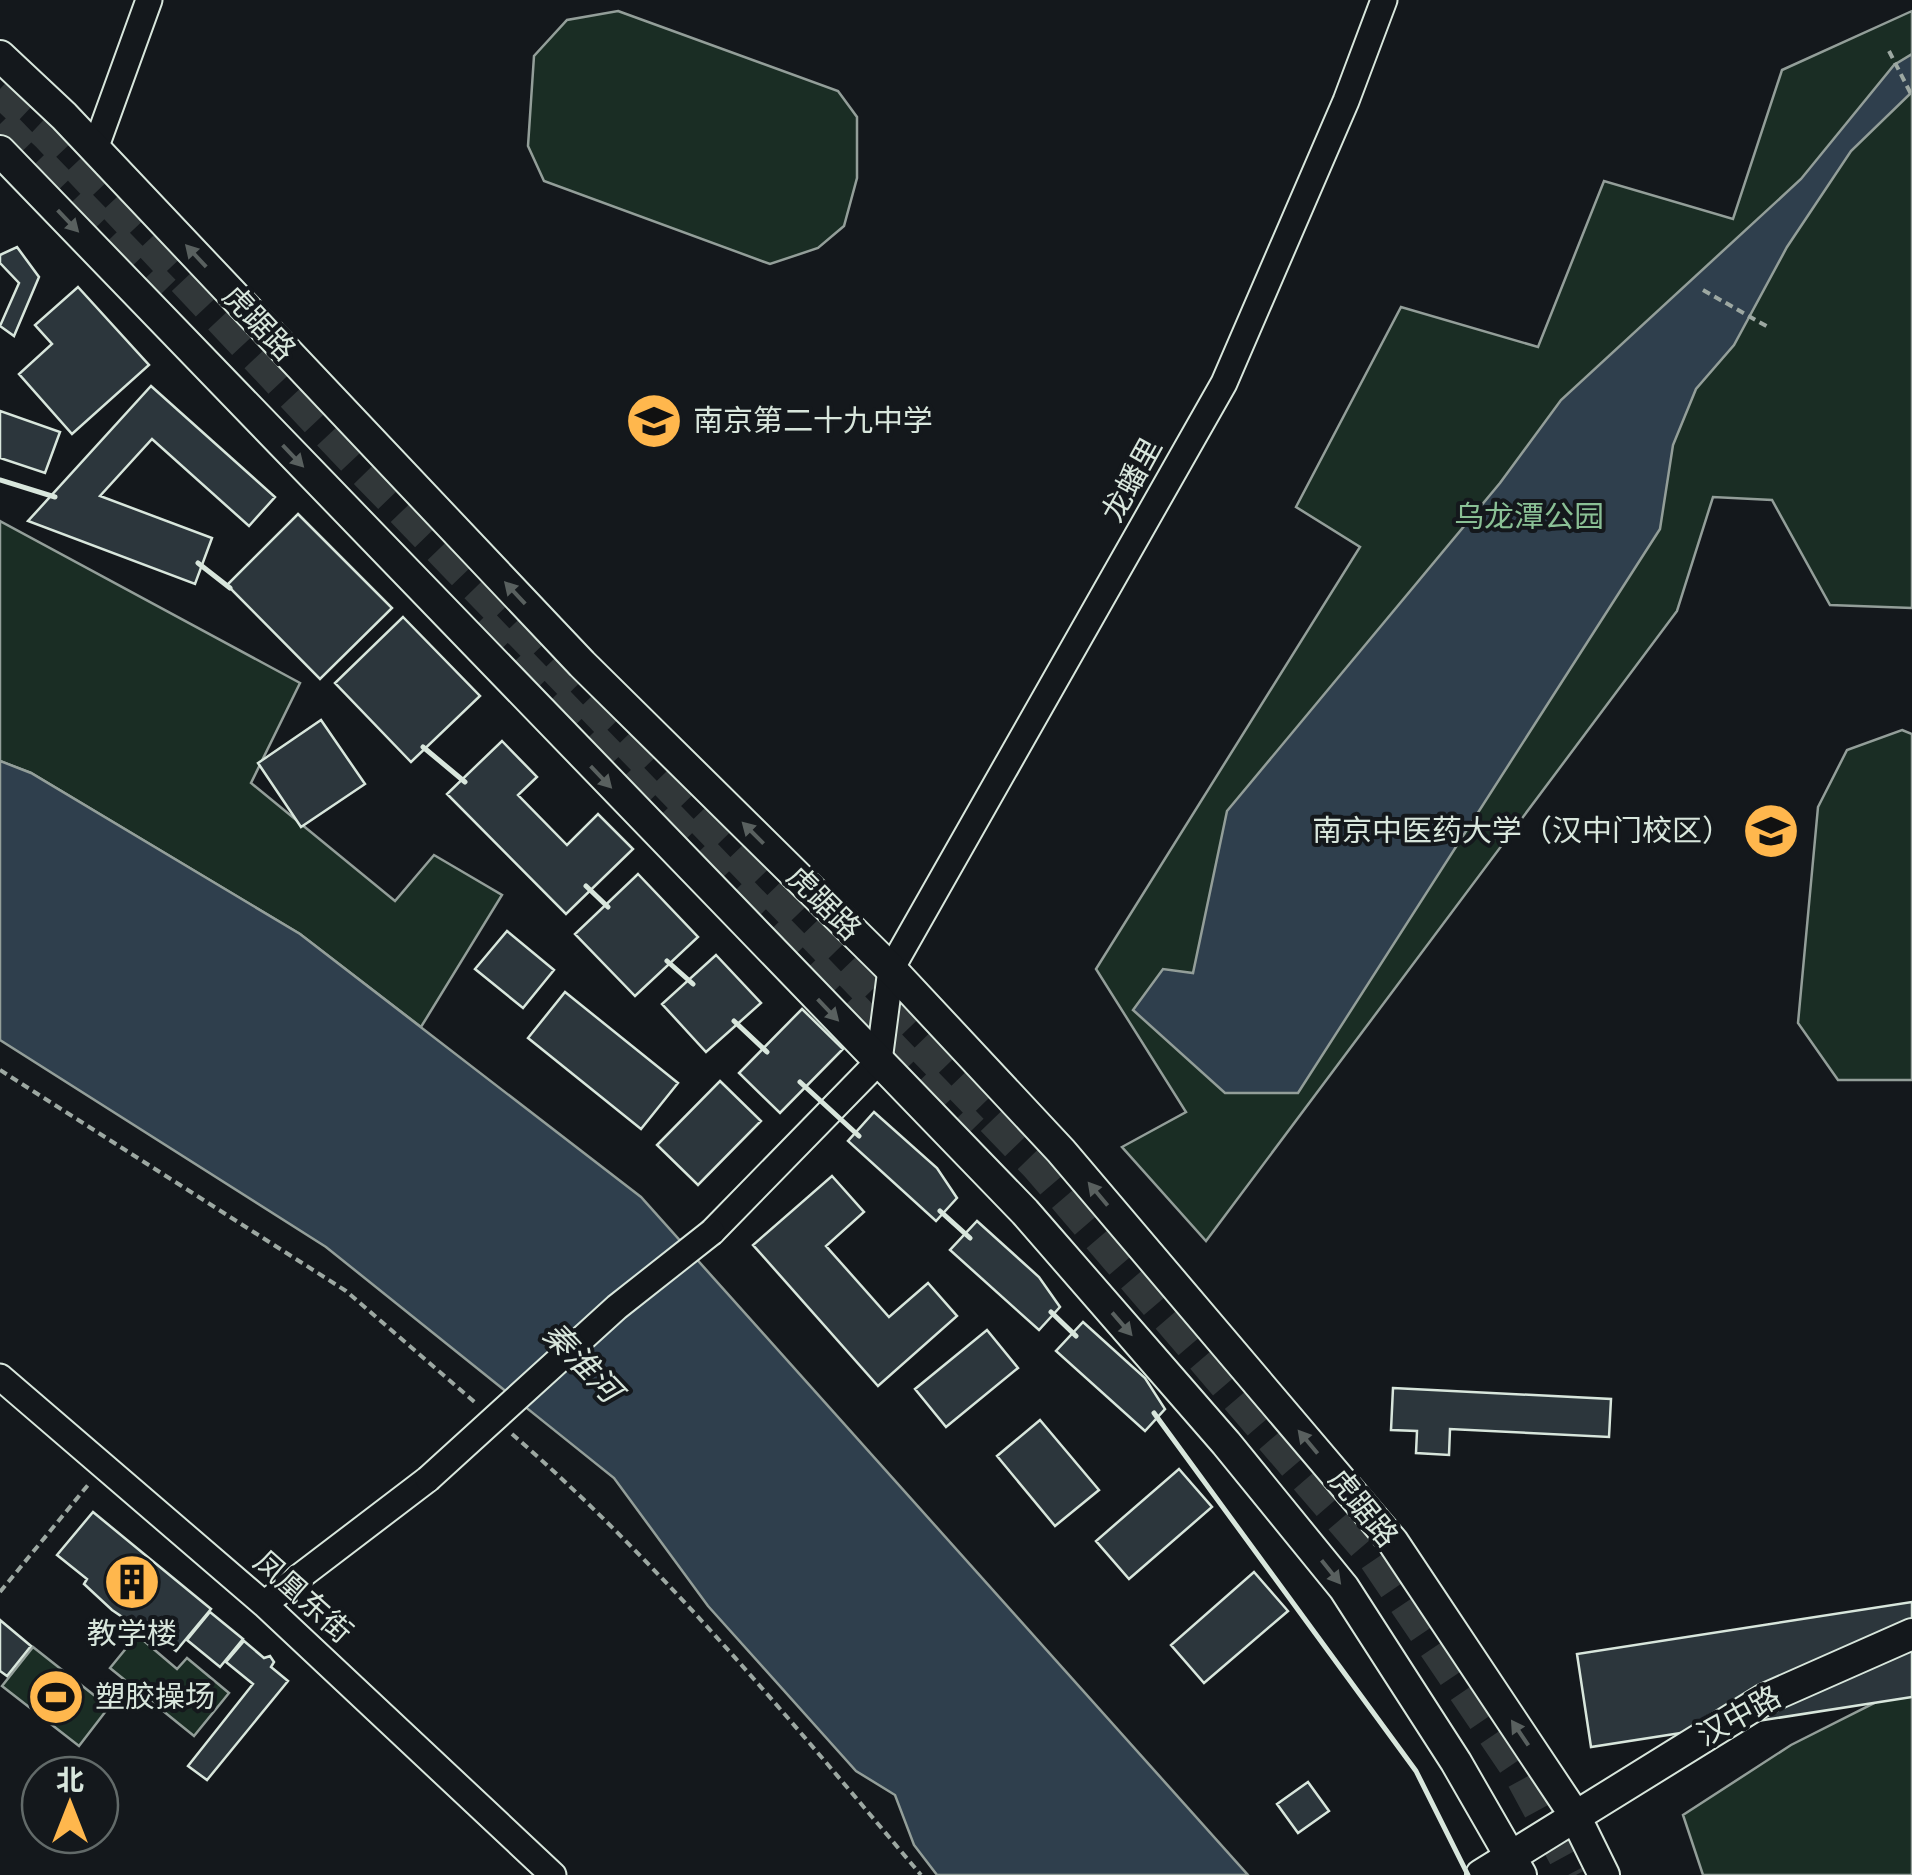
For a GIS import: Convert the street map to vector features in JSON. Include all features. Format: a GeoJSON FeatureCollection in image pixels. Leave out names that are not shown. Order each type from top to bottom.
{"type":"FeatureCollection","features":[{"type":"Feature","properties":{"kind":"main road","name":"虎踞路"},"geometry":{"type":"LineString","coordinates":[[0,56],[95,149],[582,664],[892,970],[1062,1151],[1393,1542],[1574,1814],[1604,1875]]}},
{"type":"Feature","properties":{"kind":"main road"},"geometry":{"type":"LineString","coordinates":[[0,151],[1025,1212],[1226,1443],[1344,1588],[1516,1865]]}},
{"type":"Feature","properties":{"kind":"main road","name":"汉中路"},"geometry":{"type":"LineString","coordinates":[[1481,1875],[1516,1865],[1574,1814],[1765,1698],[1912,1634]]}},
{"type":"Feature","properties":{"kind":"street"},"geometry":{"type":"LineString","coordinates":[[95,149],[149,0]]}},
{"type":"Feature","properties":{"kind":"street","name":"龙蟠里"},"geometry":{"type":"LineString","coordinates":[[892,970],[1224,384],[1346,101],[1384,0]]}},
{"type":"Feature","properties":{"kind":"street"},"geometry":{"type":"LineString","coordinates":[[264,1604],[428,1479],[617,1307],[712,1232],[879,1061],[892,970]]}},
{"type":"Feature","properties":{"kind":"street","name":"凤凰东街"},"geometry":{"type":"LineString","coordinates":[[0,1378],[264,1604],[552,1875]]}},
{"type":"Feature","properties":{"kind":"path"},"geometry":{"type":"LineString","coordinates":[[1888,51],[1912,96]]}},
{"type":"Feature","properties":{"kind":"path"},"geometry":{"type":"LineString","coordinates":[[1704,290],[1768,327]]}},
{"type":"Feature","properties":{"kind":"path"},"geometry":{"type":"LineString","coordinates":[[0,1592],[104,1466]]}},
{"type":"Feature","properties":{"kind":"green space"},"geometry":{"type":"Polygon","coordinates":[[[618,11],[838,91],[857,117],[857,178],[844,226],[818,248],[770,264],[544,181],[528,146],[534,56],[567,20],[618,11]]]}},
{"type":"Feature","properties":{"kind":"green space","name":"乌龙潭公园"},"geometry":{"type":"Polygon","coordinates":[[[1912,11],[1912,608],[1830,605],[1772,500],[1713,497],[1677,611],[1206,1241],[1122,1147],[1186,1112],[1096,969],[1360,547],[1296,507],[1401,307],[1538,347],[1604,181],[1733,219],[1782,70],[1912,11]]]}},
{"type":"Feature","properties":{"kind":"green space"},"geometry":{"type":"Polygon","coordinates":[[[0,521],[300,683],[251,783],[395,901],[434,855],[502,895],[421,1027],[300,934],[31,773],[0,761],[0,521]]]}},
{"type":"Feature","properties":{"kind":"green space"},"geometry":{"type":"Polygon","coordinates":[[[1902,730],[1912,734],[1912,1080],[1838,1080],[1798,1023],[1818,807],[1847,750],[1902,730]]]}},
{"type":"Feature","properties":{"kind":"green space"},"geometry":{"type":"Polygon","coordinates":[[[137,1635],[177,1669],[187,1658],[229,1693],[194,1736],[110,1668],[137,1635]]]}},
{"type":"Feature","properties":{"kind":"green space","name":"塑胶操场"},"geometry":{"type":"Polygon","coordinates":[[[33,1647],[109,1707],[79,1746],[2,1686],[33,1647]]]}},
{"type":"Feature","properties":{"kind":"green space"},"geometry":{"type":"Polygon","coordinates":[[[1912,1684],[1912,1875],[1703,1875],[1683,1815],[1791,1745],[1912,1684]]]}},
{"type":"Feature","properties":{"kind":"water"},"geometry":{"type":"Polygon","coordinates":[[[1912,54],[1912,92],[1851,151],[1787,247],[1734,345],[1696,389],[1673,445],[1660,529],[1298,1093],[1225,1093],[1133,1010],[1163,969],[1193,973],[1227,811],[1500,483],[1561,400],[1801,179],[1894,65],[1912,54]]]}},
{"type":"Feature","properties":{"kind":"water","name":"秦淮河"},"geometry":{"type":"Polygon","coordinates":[[[0,761],[31,773],[300,934],[641,1197],[1248,1875],[937,1875],[914,1845],[895,1795],[856,1771],[708,1606],[614,1478],[326,1247],[0,1040],[0,761]]]}},
{"type":"Feature","properties":{"kind":"building"},"geometry":{"type":"Polygon","coordinates":[[[17,247],[39,277],[14,336],[0,326],[19,283],[0,263],[0,255],[17,247]]]}},
{"type":"Feature","properties":{"kind":"building"},"geometry":{"type":"Polygon","coordinates":[[[78,287],[149,365],[72,434],[19,374],[52,344],[35,325],[78,287]]]}},
{"type":"Feature","properties":{"kind":"building"},"geometry":{"type":"Polygon","coordinates":[[[151,386],[275,497],[249,526],[152,439],[100,496],[212,538],[195,584],[28,521],[151,386]]]}},
{"type":"Feature","properties":{"kind":"building"},"geometry":{"type":"Polygon","coordinates":[[[0,411],[60,432],[45,473],[0,458],[0,411]]]}},
{"type":"Feature","properties":{"kind":"building"},"geometry":{"type":"Polygon","coordinates":[[[298,514],[392,608],[320,679],[227,585],[298,514]]]}},
{"type":"Feature","properties":{"kind":"building"},"geometry":{"type":"Polygon","coordinates":[[[403,617],[480,696],[411,762],[335,683],[403,617]]]}},
{"type":"Feature","properties":{"kind":"building"},"geometry":{"type":"Polygon","coordinates":[[[321,720],[365,784],[301,827],[258,763],[321,720]]]}},
{"type":"Feature","properties":{"kind":"building"},"geometry":{"type":"Polygon","coordinates":[[[502,741],[537,777],[518,795],[567,845],[598,814],[633,849],[566,914],[447,794],[502,741]]]}},
{"type":"Feature","properties":{"kind":"building"},"geometry":{"type":"Polygon","coordinates":[[[638,874],[698,937],[635,996],[575,934],[638,874]]]}},
{"type":"Feature","properties":{"kind":"building"},"geometry":{"type":"Polygon","coordinates":[[[507,931],[554,970],[523,1008],[475,969],[507,931]]]}},
{"type":"Feature","properties":{"kind":"building"},"geometry":{"type":"Polygon","coordinates":[[[716,955],[761,1003],[706,1052],[662,1004],[716,955]]]}},
{"type":"Feature","properties":{"kind":"building"},"geometry":{"type":"Polygon","coordinates":[[[565,992],[678,1083],[641,1129],[528,1038],[565,992]]]}},
{"type":"Feature","properties":{"kind":"building"},"geometry":{"type":"Polygon","coordinates":[[[802,1009],[843,1049],[780,1113],[739,1073],[802,1009]]]}},
{"type":"Feature","properties":{"kind":"building"},"geometry":{"type":"Polygon","coordinates":[[[720,1081],[761,1121],[698,1185],[657,1145],[720,1081]]]}},
{"type":"Feature","properties":{"kind":"building"},"geometry":{"type":"Polygon","coordinates":[[[874,1112],[937,1168],[957,1198],[936,1221],[848,1141],[874,1112]]]}},
{"type":"Feature","properties":{"kind":"building"},"geometry":{"type":"Polygon","coordinates":[[[832,1176],[864,1212],[826,1246],[889,1317],[928,1283],[957,1316],[878,1386],[753,1245],[832,1176]]]}},
{"type":"Feature","properties":{"kind":"building"},"geometry":{"type":"Polygon","coordinates":[[[977,1221],[1039,1277],[1060,1307],[1039,1330],[950,1250],[977,1221]]]}},
{"type":"Feature","properties":{"kind":"building"},"geometry":{"type":"Polygon","coordinates":[[[1083,1322],[1145,1378],[1165,1409],[1145,1431],[1056,1351],[1083,1322]]]}},
{"type":"Feature","properties":{"kind":"building"},"geometry":{"type":"Polygon","coordinates":[[[987,1330],[1018,1368],[946,1427],[915,1389],[987,1330]]]}},
{"type":"Feature","properties":{"kind":"building"},"geometry":{"type":"Polygon","coordinates":[[[1393,1388],[1611,1399],[1609,1437],[1450,1429],[1449,1455],[1416,1453],[1417,1431],[1391,1430],[1393,1388]]]}},
{"type":"Feature","properties":{"kind":"building"},"geometry":{"type":"Polygon","coordinates":[[[1040,1420],[1099,1490],[1055,1526],[997,1456],[1040,1420]]]}},
{"type":"Feature","properties":{"kind":"building"},"geometry":{"type":"Polygon","coordinates":[[[1179,1469],[1212,1507],[1129,1579],[1096,1541],[1179,1469]]]}},
{"type":"Feature","properties":{"kind":"building","name":"教学楼"},"geometry":{"type":"Polygon","coordinates":[[[93,1512],[211,1609],[176,1651],[146,1627],[143,1631],[112,1610],[84,1584],[87,1579],[57,1555],[93,1512]]]}},
{"type":"Feature","properties":{"kind":"building"},"geometry":{"type":"Polygon","coordinates":[[[1254,1572],[1288,1611],[1204,1683],[1171,1645],[1254,1572]]]}},
{"type":"Feature","properties":{"kind":"building"},"geometry":{"type":"Polygon","coordinates":[[[1912,1602],[1912,1697],[1591,1747],[1577,1654],[1912,1602]]]}},
{"type":"Feature","properties":{"kind":"building"},"geometry":{"type":"Polygon","coordinates":[[[210,1612],[243,1639],[220,1667],[187,1640],[210,1612]]]}},
{"type":"Feature","properties":{"kind":"building"},"geometry":{"type":"Polygon","coordinates":[[[0,1620],[31,1646],[7,1676],[0,1671],[0,1620]]]}},
{"type":"Feature","properties":{"kind":"building","name":"教学楼"},"geometry":{"type":"Polygon","coordinates":[[[244,1641],[264,1658],[270,1656],[274,1662],[271,1667],[288,1681],[207,1780],[188,1766],[253,1684],[226,1662],[244,1641]]]}},
{"type":"Feature","properties":{"kind":"building"},"geometry":{"type":"Polygon","coordinates":[[[1308,1782],[1329,1811],[1298,1833],[1277,1804],[1308,1782]]]}},
{"type":"Feature","properties":{"kind":"tunnel"},"geometry":{"type":"LineString","coordinates":[[0,89],[49,135],[354,459],[1038,1165],[1376,1558],[1520,1771],[1576,1875]]}},
{"type":"Feature","properties":{"kind":"tunnel"},"geometry":{"type":"LineString","coordinates":[[0,124],[163,292]]}},
{"type":"Feature","properties":{"kind":"tunnel"},"geometry":{"type":"LineString","coordinates":[[479,622],[971,1131]]}},
{"type":"Feature","properties":{"kind":"wall"},"geometry":{"type":"LineString","coordinates":[[0,480],[55,497]]}},
{"type":"Feature","properties":{"kind":"wall"},"geometry":{"type":"LineString","coordinates":[[198,563],[230,588]]}},
{"type":"Feature","properties":{"kind":"wall"},"geometry":{"type":"LineString","coordinates":[[423,747],[465,782]]}},
{"type":"Feature","properties":{"kind":"wall"},"geometry":{"type":"LineString","coordinates":[[586,886],[608,907]]}},
{"type":"Feature","properties":{"kind":"wall"},"geometry":{"type":"LineString","coordinates":[[667,961],[693,984]]}},
{"type":"Feature","properties":{"kind":"wall"},"geometry":{"type":"LineString","coordinates":[[734,1021],[767,1052]]}},
{"type":"Feature","properties":{"kind":"wall"},"geometry":{"type":"LineString","coordinates":[[800,1082],[859,1136]]}},
{"type":"Feature","properties":{"kind":"wall"},"geometry":{"type":"LineString","coordinates":[[940,1211],[970,1238]]}},
{"type":"Feature","properties":{"kind":"wall"},"geometry":{"type":"LineString","coordinates":[[1051,1312],[1076,1336]]}},
{"type":"Feature","properties":{"kind":"wall"},"geometry":{"type":"LineString","coordinates":[[1154,1413],[1416,1771],[1468,1875]]}},
{"type":"Feature","properties":{"kind":"place","name":"南京第二十九中学"},"geometry":{"type":"Point","coordinates":[654,421]}},
{"type":"Feature","properties":{"kind":"place","name":"南京中医药大学（汉中门校区）"},"geometry":{"type":"Point","coordinates":[1771,831]}},
{"type":"Feature","properties":{"kind":"place","name":"教学楼"},"geometry":{"type":"Point","coordinates":[132,1582]}},
{"type":"Feature","properties":{"kind":"place","name":"塑胶操场"},"geometry":{"type":"Point","coordinates":[56,1697]}}]}
